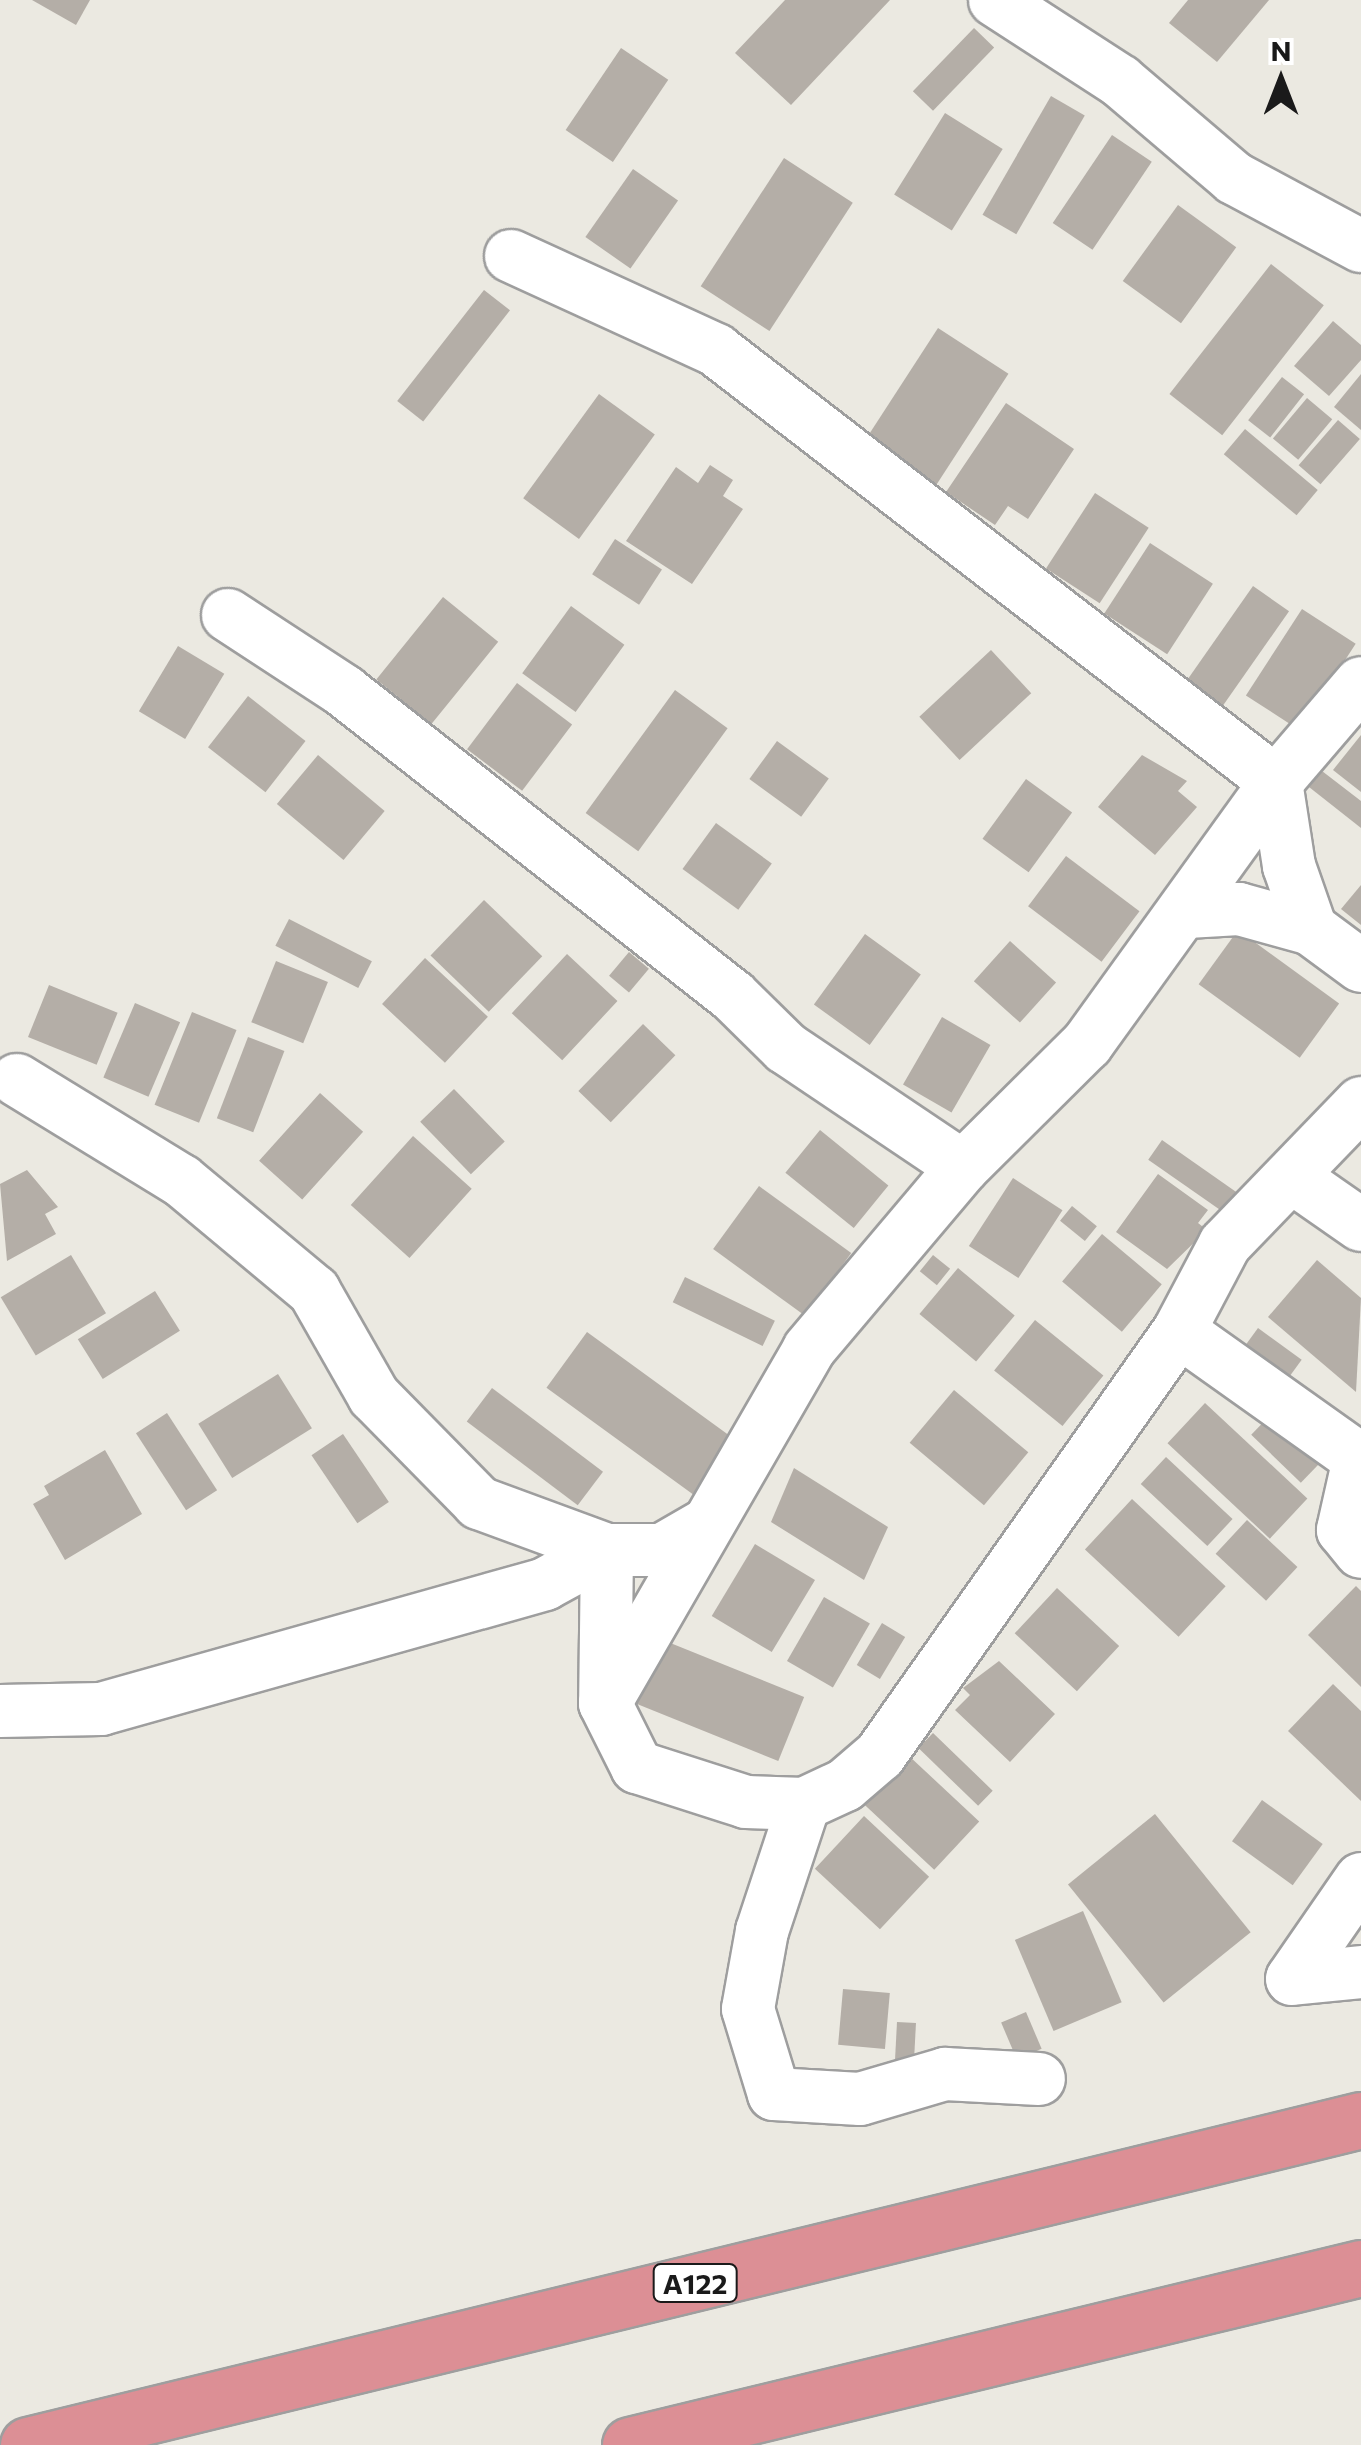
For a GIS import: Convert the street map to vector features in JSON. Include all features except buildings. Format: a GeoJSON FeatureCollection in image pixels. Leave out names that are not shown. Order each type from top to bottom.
{"type":"FeatureCollection","features":[{"type":"Feature","properties":{"kind":"highway","name":"A122"},"geometry":{"type":"LineString","coordinates":[[28,2445],[1361,2120]]}},
{"type":"Feature","properties":{"kind":"highway"},"geometry":{"type":"LineString","coordinates":[[630,2445],[1361,2268]]}},
{"type":"Feature","properties":{"kind":"street"},"geometry":{"type":"LineString","coordinates":[[995,0],[1120,81],[1234,178],[1361,246]]}},
{"type":"Feature","properties":{"kind":"street"},"geometry":{"type":"LineString","coordinates":[[512,256],[716,350],[1276,782],[1289,866],[1311,929]]}},
{"type":"Feature","properties":{"kind":"street"},"geometry":{"type":"LineString","coordinates":[[228,614],[360,703],[733,996],[786,1048],[963,1166]]}},
{"type":"Feature","properties":{"kind":"street"},"geometry":{"type":"LineString","coordinates":[[604,1703],[809,1348],[963,1166],[1086,1044],[1187,912],[1276,782],[1361,683]]}},
{"type":"Feature","properties":{"kind":"street"},"geometry":{"type":"LineString","coordinates":[[1187,912],[1239,908],[1311,929],[1361,966]]}},
{"type":"Feature","properties":{"kind":"street"},"geometry":{"type":"LineString","coordinates":[[16,1080],[182,1181],[314,1291],[374,1396],[479,1503],[607,1550],[662,1550],[707,1524]]}},
{"type":"Feature","properties":{"kind":"street"},"geometry":{"type":"LineString","coordinates":[[607,1550],[604,1703],[637,1768],[746,1802],[804,1804],[880,1755],[1179,1331],[1225,1244],[1294,1179],[1361,1103]]}},
{"type":"Feature","properties":{"kind":"street"},"geometry":{"type":"LineString","coordinates":[[1294,1179],[1361,1225]]}},
{"type":"Feature","properties":{"kind":"street"},"geometry":{"type":"LineString","coordinates":[[1179,1331],[1359,1459],[1343,1530],[1361,1552]]}},
{"type":"Feature","properties":{"kind":"street"},"geometry":{"type":"LineString","coordinates":[[0,1711],[119,1704],[545,1584],[607,1550]]}},
{"type":"Feature","properties":{"kind":"street"},"geometry":{"type":"LineString","coordinates":[[804,1804],[762,1932],[748,2009],[774,2094],[860,2099],[945,2074],[1039,2079]]}},
{"type":"Feature","properties":{"kind":"street"},"geometry":{"type":"LineString","coordinates":[[1361,1879],[1292,1979],[1361,1972]]}}]}
